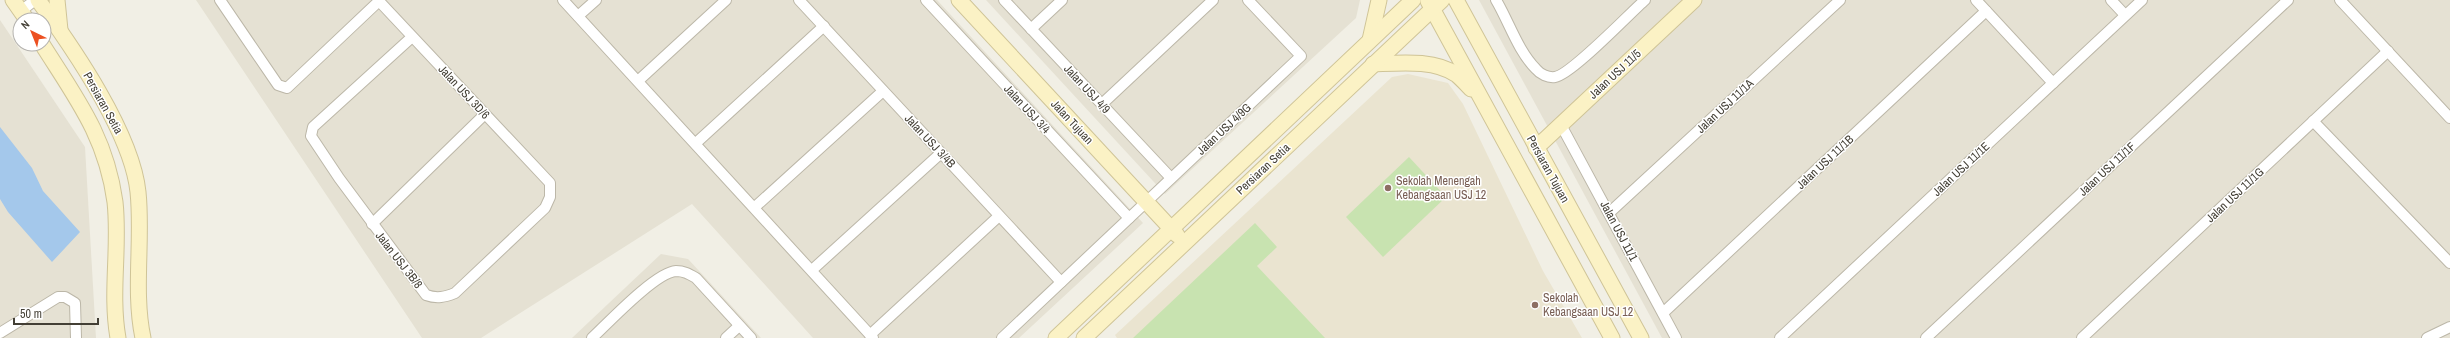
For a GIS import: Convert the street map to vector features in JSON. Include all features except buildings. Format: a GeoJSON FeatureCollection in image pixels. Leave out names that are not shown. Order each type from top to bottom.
{"type":"FeatureCollection","features":[{"type":"Feature","properties":{"kind":"main road","name":"Persiaran Setia"},"geometry":{"type":"LineString","coordinates":[[38,0],[60,30],[117,125],[128,155],[138,191],[139,263],[143,338]]}},
{"type":"Feature","properties":{"kind":"main road"},"geometry":{"type":"LineString","coordinates":[[57,0],[60,30]]}},
{"type":"Feature","properties":{"kind":"main road","name":"Jalan Tujuan"},"geometry":{"type":"LineString","coordinates":[[959,0],[1184,243]]}},
{"type":"Feature","properties":{"kind":"main road"},"geometry":{"type":"LineString","coordinates":[[1370,40],[1379,0]]}},
{"type":"Feature","properties":{"kind":"main road","name":"Persiaran Setia"},"geometry":{"type":"LineString","coordinates":[[1056,338],[1413,0]]}},
{"type":"Feature","properties":{"kind":"main road","name":"Persiaran Tujuan"},"geometry":{"type":"LineString","coordinates":[[1456,0],[1641,338]]}},
{"type":"Feature","properties":{"kind":"main road","name":"Jalan USJ 11/5"},"geometry":{"type":"LineString","coordinates":[[1536,148],[1694,0]]}},
{"type":"Feature","properties":{"kind":"main road","name":"Persiaran Setia"},"geometry":{"type":"LineString","coordinates":[[1090,336],[1184,243],[1373,64],[1434,3]]}},
{"type":"Feature","properties":{"kind":"main road","name":"Persiaran Tujuan"},"geometry":{"type":"LineString","coordinates":[[1434,3],[1483,102],[1612,338]]}},
{"type":"Feature","properties":{"kind":"main road","name":"Persiaran Setia"},"geometry":{"type":"LineString","coordinates":[[47,52],[85,112],[97,134],[106,158],[115,202],[118,338]]}},
{"type":"Feature","properties":{"kind":"main road"},"geometry":{"type":"LineString","coordinates":[[1373,64],[1407,63],[1438,67],[1457,75],[1483,102]]}},
{"type":"Feature","properties":{"kind":"main road"},"geometry":{"type":"LineString","coordinates":[[1070,325],[1078,325],[1090,336]]}},
{"type":"Feature","properties":{"kind":"street"},"geometry":{"type":"LineString","coordinates":[[20,10],[35,0]]}},
{"type":"Feature","properties":{"kind":"street"},"geometry":{"type":"LineString","coordinates":[[220,0],[278,85],[287,88],[378,1]]}},
{"type":"Feature","properties":{"kind":"street"},"geometry":{"type":"LineString","coordinates":[[563,0],[639,80],[872,337],[999,216]]}},
{"type":"Feature","properties":{"kind":"street"},"geometry":{"type":"LineString","coordinates":[[578,16],[596,0]]}},
{"type":"Feature","properties":{"kind":"street"},"geometry":{"type":"LineString","coordinates":[[639,80],[726,0]]}},
{"type":"Feature","properties":{"kind":"street","name":"Jalan USJ 3/4B"},"geometry":{"type":"LineString","coordinates":[[799,0],[1061,282]]}},
{"type":"Feature","properties":{"kind":"street","name":"Jalan USJ 3/4"},"geometry":{"type":"LineString","coordinates":[[926,0],[1129,218]]}},
{"type":"Feature","properties":{"kind":"street","name":"Jalan USJ 4/9"},"geometry":{"type":"LineString","coordinates":[[1004,0],[1172,178]]}},
{"type":"Feature","properties":{"kind":"street"},"geometry":{"type":"LineString","coordinates":[[1031,29],[1062,0]]}},
{"type":"Feature","properties":{"kind":"street"},"geometry":{"type":"LineString","coordinates":[[1102,104],[1213,0]]}},
{"type":"Feature","properties":{"kind":"street","name":"Jalan USJ 4/9G"},"geometry":{"type":"LineString","coordinates":[[1002,338],[1301,56],[1248,0]]}},
{"type":"Feature","properties":{"kind":"street"},"geometry":{"type":"LineString","coordinates":[[1499,1],[1528,58],[1536,69],[1545,76],[1554,77],[1572,67],[1645,0]]}},
{"type":"Feature","properties":{"kind":"street","name":"Jalan USJ 11/1A"},"geometry":{"type":"LineString","coordinates":[[1609,213],[1840,0]]}},
{"type":"Feature","properties":{"kind":"street"},"geometry":{"type":"LineString","coordinates":[[1976,0],[2053,83]]}},
{"type":"Feature","properties":{"kind":"street"},"geometry":{"type":"LineString","coordinates":[[2111,0],[2125,15]]}},
{"type":"Feature","properties":{"kind":"street","name":"Jalan USJ 11/1E"},"geometry":{"type":"LineString","coordinates":[[1780,338],[2142,0]]}},
{"type":"Feature","properties":{"kind":"street","name":"Jalan USJ 11/1F"},"geometry":{"type":"LineString","coordinates":[[1926,338],[2288,0]]}},
{"type":"Feature","properties":{"kind":"street"},"geometry":{"type":"LineString","coordinates":[[2340,0],[2450,118]]}},
{"type":"Feature","properties":{"kind":"street","name":"Jalan USJ 3D/6"},"geometry":{"type":"LineString","coordinates":[[378,1],[550,183]]}},
{"type":"Feature","properties":{"kind":"street","name":"Jalan USJ 11/1B"},"geometry":{"type":"LineString","coordinates":[[1663,313],[1986,11]]}},
{"type":"Feature","properties":{"kind":"street"},"geometry":{"type":"LineString","coordinates":[[696,143],[824,26]]}},
{"type":"Feature","properties":{"kind":"street","name":"Jalan USJ 3B/8"},"geometry":{"type":"LineString","coordinates":[[412,37],[313,127],[311,136],[372,224],[426,295],[433,298],[446,297],[464,284],[545,208],[550,197],[550,183]]}},
{"type":"Feature","properties":{"kind":"street","name":"Jalan USJ 11/1G"},"geometry":{"type":"LineString","coordinates":[[2082,338],[2388,51]]}},
{"type":"Feature","properties":{"kind":"street"},"geometry":{"type":"LineString","coordinates":[[755,207],[884,91]]}},
{"type":"Feature","properties":{"kind":"street"},"geometry":{"type":"LineString","coordinates":[[372,224],[485,114]]}},
{"type":"Feature","properties":{"kind":"street"},"geometry":{"type":"LineString","coordinates":[[2313,121],[2450,263]]}},
{"type":"Feature","properties":{"kind":"street","name":"Jalan USJ 11/1"},"geometry":{"type":"LineString","coordinates":[[1561,125],[1676,338]]}},
{"type":"Feature","properties":{"kind":"street"},"geometry":{"type":"LineString","coordinates":[[812,270],[941,153]]}},
{"type":"Feature","properties":{"kind":"street"},"geometry":{"type":"LineString","coordinates":[[592,338],[650,284],[675,271],[686,272],[696,278],[751,338]]}},
{"type":"Feature","properties":{"kind":"street"},"geometry":{"type":"LineString","coordinates":[[0,333],[58,297],[65,297],[75,303],[76,338]]}},
{"type":"Feature","properties":{"kind":"street"},"geometry":{"type":"LineString","coordinates":[[726,338],[739,326]]}},
{"type":"Feature","properties":{"kind":"street"},"geometry":{"type":"LineString","coordinates":[[2427,338],[2450,327]]}},
{"type":"Feature","properties":{"kind":"shaded area"},"geometry":{"type":"Polygon","coordinates":[[[196,0],[937,0],[1143,223],[1019,338],[813,338],[692,204],[481,338],[422,338],[196,0]]]}},
{"type":"Feature","properties":{"kind":"shaded area"},"geometry":{"type":"Polygon","coordinates":[[[986,0],[1360,0],[1356,18],[1165,194],[986,0]]]}},
{"type":"Feature","properties":{"kind":"shaded area"},"geometry":{"type":"Polygon","coordinates":[[[1479,0],[2450,0],[2450,338],[1662,338],[1479,0]]]}},
{"type":"Feature","properties":{"kind":"shaded area"},"geometry":{"type":"Polygon","coordinates":[[[0,20],[12,38],[12,52],[21,52],[85,147],[96,338],[0,338],[0,20]]]}},
{"type":"Feature","properties":{"kind":"shaded area","name":"Sekolah Menengah Kebangsaan USJ 12"},"geometry":{"type":"Polygon","coordinates":[[[1408,74],[1448,83],[1463,104],[1543,271],[1582,338],[1117,338],[1115,335],[1392,77],[1408,74]]]}},
{"type":"Feature","properties":{"kind":"shaded area"},"geometry":{"type":"Polygon","coordinates":[[[661,254],[688,259],[761,338],[572,338],[661,254]]]}},
{"type":"Feature","properties":{"kind":"green space"},"geometry":{"type":"Polygon","coordinates":[[[1409,157],[1446,197],[1383,257],[1346,217],[1409,157]]]}},
{"type":"Feature","properties":{"kind":"green space"},"geometry":{"type":"Polygon","coordinates":[[[1255,223],[1277,247],[1257,266],[1325,338],[1133,338],[1255,223]]]}},
{"type":"Feature","properties":{"kind":"water"},"geometry":{"type":"Polygon","coordinates":[[[0,127],[32,168],[43,191],[80,232],[52,262],[8,212],[0,199],[0,127]]]}},
{"type":"Feature","properties":{"kind":"place","name":"Sekolah Menengah Kebangsaan USJ 12"},"geometry":{"type":"Point","coordinates":[1388,188]}},
{"type":"Feature","properties":{"kind":"place","name":"Sekolah Kebangsaan USJ 12"},"geometry":{"type":"Point","coordinates":[1535,305]}}]}
